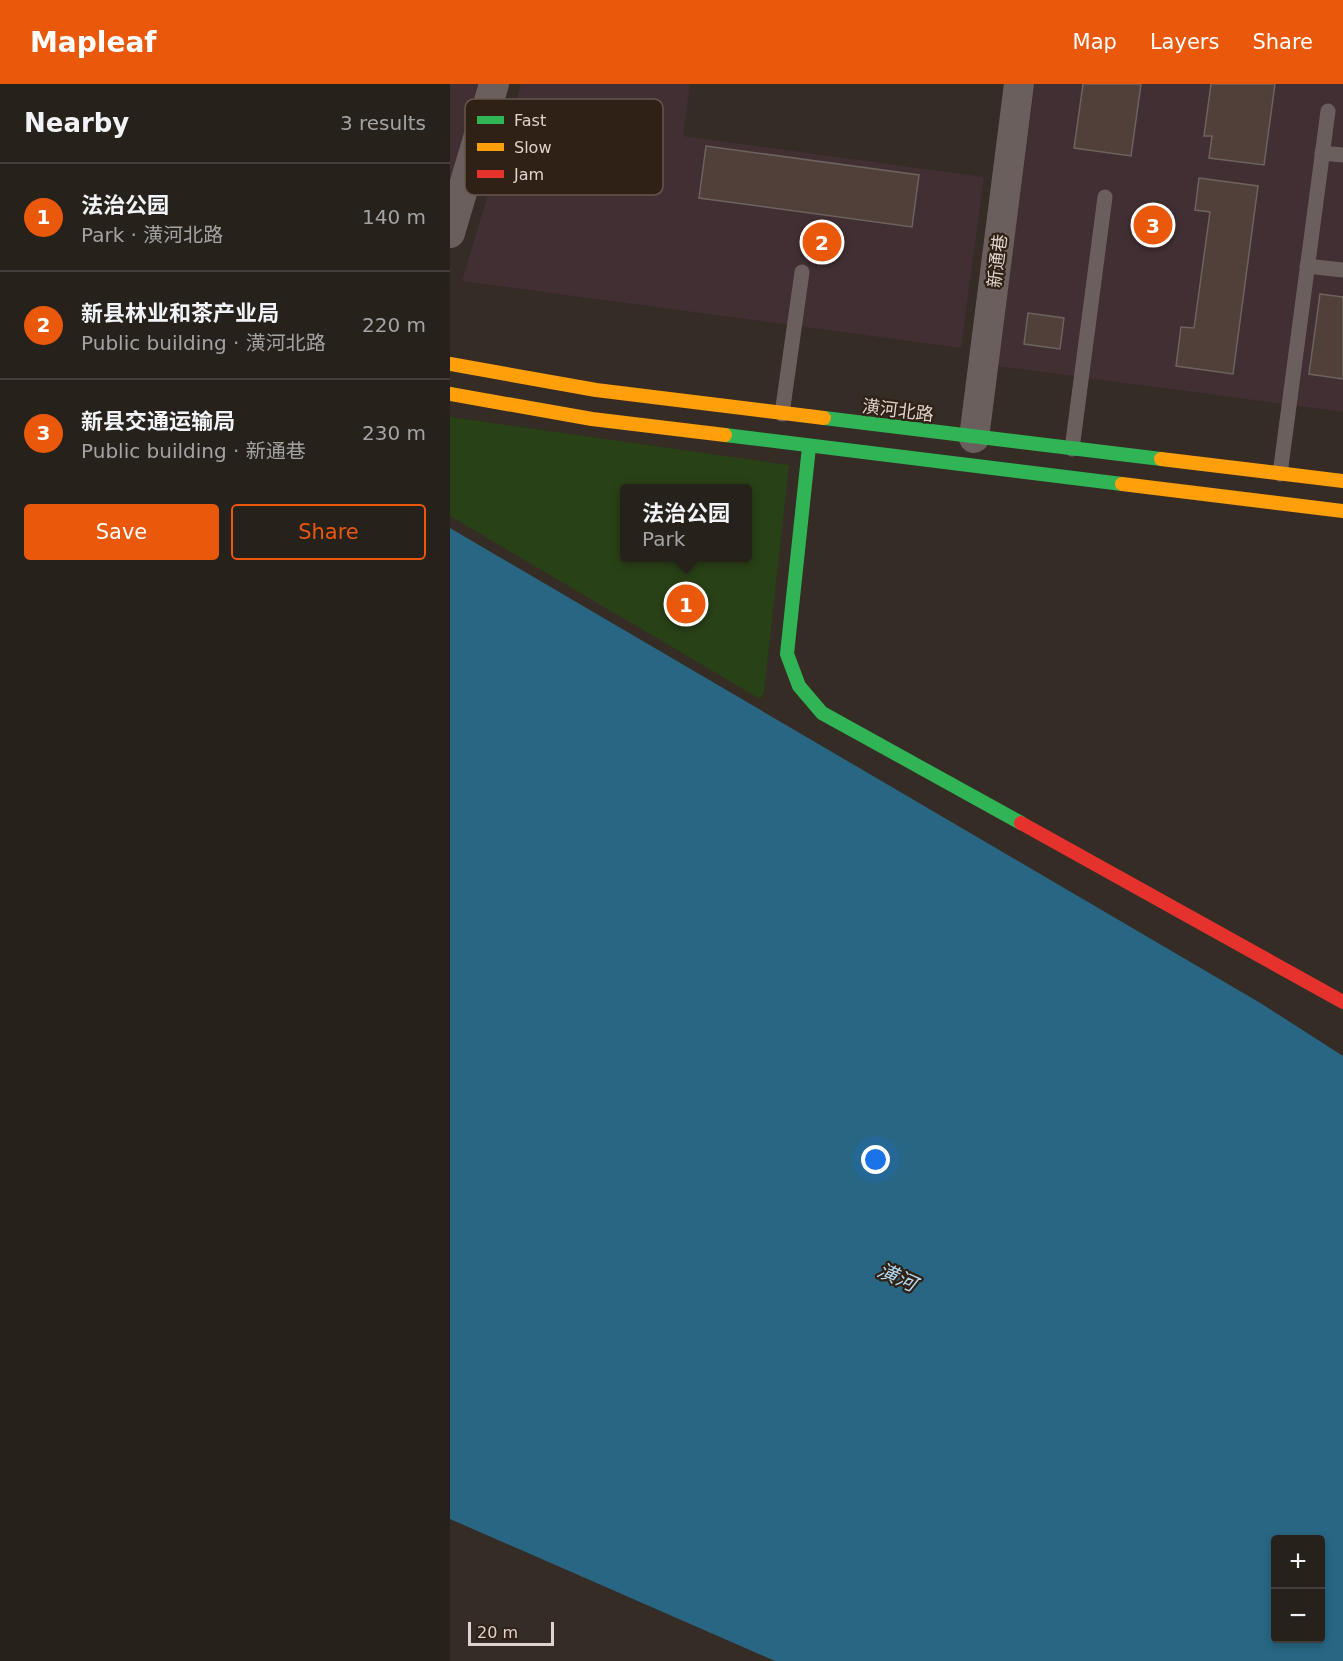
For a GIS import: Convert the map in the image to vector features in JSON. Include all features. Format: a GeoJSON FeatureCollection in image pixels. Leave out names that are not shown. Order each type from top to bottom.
{"type":"FeatureCollection","features":[{"type":"Feature","properties":{"kind":"main road","name":"潢河北路"},"geometry":{"type":"LineString","coordinates":[[450,364],[596,390],[974,438],[1343,481]]}},
{"type":"Feature","properties":{"kind":"main road"},"geometry":{"type":"LineString","coordinates":[[450,394],[592,419],[1343,511]]}},
{"type":"Feature","properties":{"kind":"main road"},"geometry":{"type":"LineString","coordinates":[[809,447],[787,654],[797,686],[812,705],[822,713],[1343,1002]]}},
{"type":"Feature","properties":{"kind":"street"},"geometry":{"type":"LineString","coordinates":[[490,99],[494,84]]}},
{"type":"Feature","properties":{"kind":"street","name":"新通巷"},"geometry":{"type":"LineString","coordinates":[[974,438],[1019,84]]}},
{"type":"Feature","properties":{"kind":"street"},"geometry":{"type":"LineString","coordinates":[[450,233],[465,182]]}},
{"type":"Feature","properties":{"kind":"lane"},"geometry":{"type":"LineString","coordinates":[[1280,474],[1328,111]]}},
{"type":"Feature","properties":{"kind":"lane"},"geometry":{"type":"LineString","coordinates":[[1322,153],[1343,155]]}},
{"type":"Feature","properties":{"kind":"lane"},"geometry":{"type":"LineString","coordinates":[[1072,449],[1105,197]]}},
{"type":"Feature","properties":{"kind":"lane"},"geometry":{"type":"LineString","coordinates":[[1307,266],[1343,270]]}},
{"type":"Feature","properties":{"kind":"lane"},"geometry":{"type":"LineString","coordinates":[[782,414],[802,272]]}},
{"type":"Feature","properties":{"kind":"shaded area"},"geometry":{"type":"Polygon","coordinates":[[[450,84],[478,84],[474,99],[465,99],[465,130],[450,183],[450,84]]]}},
{"type":"Feature","properties":{"kind":"shaded area"},"geometry":{"type":"Polygon","coordinates":[[[521,84],[690,84],[683,136],[984,177],[961,348],[462,281],[488,195],[663,195],[663,99],[517,99],[521,84]]]}},
{"type":"Feature","properties":{"kind":"shaded area"},"geometry":{"type":"Polygon","coordinates":[[[1035,84],[1343,84],[1343,412],[997,366],[1035,84]]]}},
{"type":"Feature","properties":{"kind":"green space"},"geometry":{"type":"Polygon","coordinates":[[[450,417],[789,465],[764,692],[760,699],[450,516],[450,417]]]}},
{"type":"Feature","properties":{"kind":"water","name":"潢河"},"geometry":{"type":"Polygon","coordinates":[[[450,528],[1262,1004],[1343,1056],[1343,1661],[775,1661],[450,1519],[450,528]]]}},
{"type":"Feature","properties":{"kind":"building"},"geometry":{"type":"Polygon","coordinates":[[[1083,84],[1141,84],[1131,156],[1074,148],[1083,84]]]}},
{"type":"Feature","properties":{"kind":"building"},"geometry":{"type":"Polygon","coordinates":[[[1211,84],[1275,84],[1264,165],[1209,158],[1212,136],[1204,136],[1211,84]]]}},
{"type":"Feature","properties":{"kind":"building"},"geometry":{"type":"Polygon","coordinates":[[[706,146],[919,175],[912,227],[699,198],[706,146]]]}},
{"type":"Feature","properties":{"kind":"building"},"geometry":{"type":"Polygon","coordinates":[[[1199,178],[1258,186],[1233,374],[1176,366],[1181,327],[1194,328],[1210,212],[1195,210],[1199,178]]]}},
{"type":"Feature","properties":{"kind":"building"},"geometry":{"type":"Polygon","coordinates":[[[1320,294],[1343,297],[1343,379],[1309,374],[1320,294]]]}},
{"type":"Feature","properties":{"kind":"building"},"geometry":{"type":"Polygon","coordinates":[[[1028,313],[1064,318],[1060,349],[1024,344],[1028,313]]]}},
{"type":"Feature","properties":{"kind":"traffic: fast"},"geometry":{"type":"LineString","coordinates":[[824,418],[1161,459]]}},
{"type":"Feature","properties":{"kind":"traffic: fast"},"geometry":{"type":"LineString","coordinates":[[725,435],[1122,484]]}},
{"type":"Feature","properties":{"kind":"traffic: fast"},"geometry":{"type":"LineString","coordinates":[[809,447],[787,654],[799,686],[822,713],[1021,823]]}},
{"type":"Feature","properties":{"kind":"traffic: slow"},"geometry":{"type":"LineString","coordinates":[[450,364],[596,390],[824,418]]}},
{"type":"Feature","properties":{"kind":"traffic: slow"},"geometry":{"type":"LineString","coordinates":[[450,394],[592,419],[725,435]]}},
{"type":"Feature","properties":{"kind":"traffic: slow"},"geometry":{"type":"LineString","coordinates":[[1161,459],[1343,481]]}},
{"type":"Feature","properties":{"kind":"traffic: slow"},"geometry":{"type":"LineString","coordinates":[[1122,484],[1343,511]]}},
{"type":"Feature","properties":{"kind":"traffic: jam"},"geometry":{"type":"LineString","coordinates":[[1021,823],[1343,1002]]}},
{"type":"Feature","properties":{"kind":"place","name":"新县交通运输局"},"geometry":{"type":"Point","coordinates":[1153,225]}},
{"type":"Feature","properties":{"kind":"place","name":"新县林业和茶产业局"},"geometry":{"type":"Point","coordinates":[822,242]}},
{"type":"Feature","properties":{"kind":"place","name":"法治公园"},"geometry":{"type":"Point","coordinates":[686,604]}}]}
